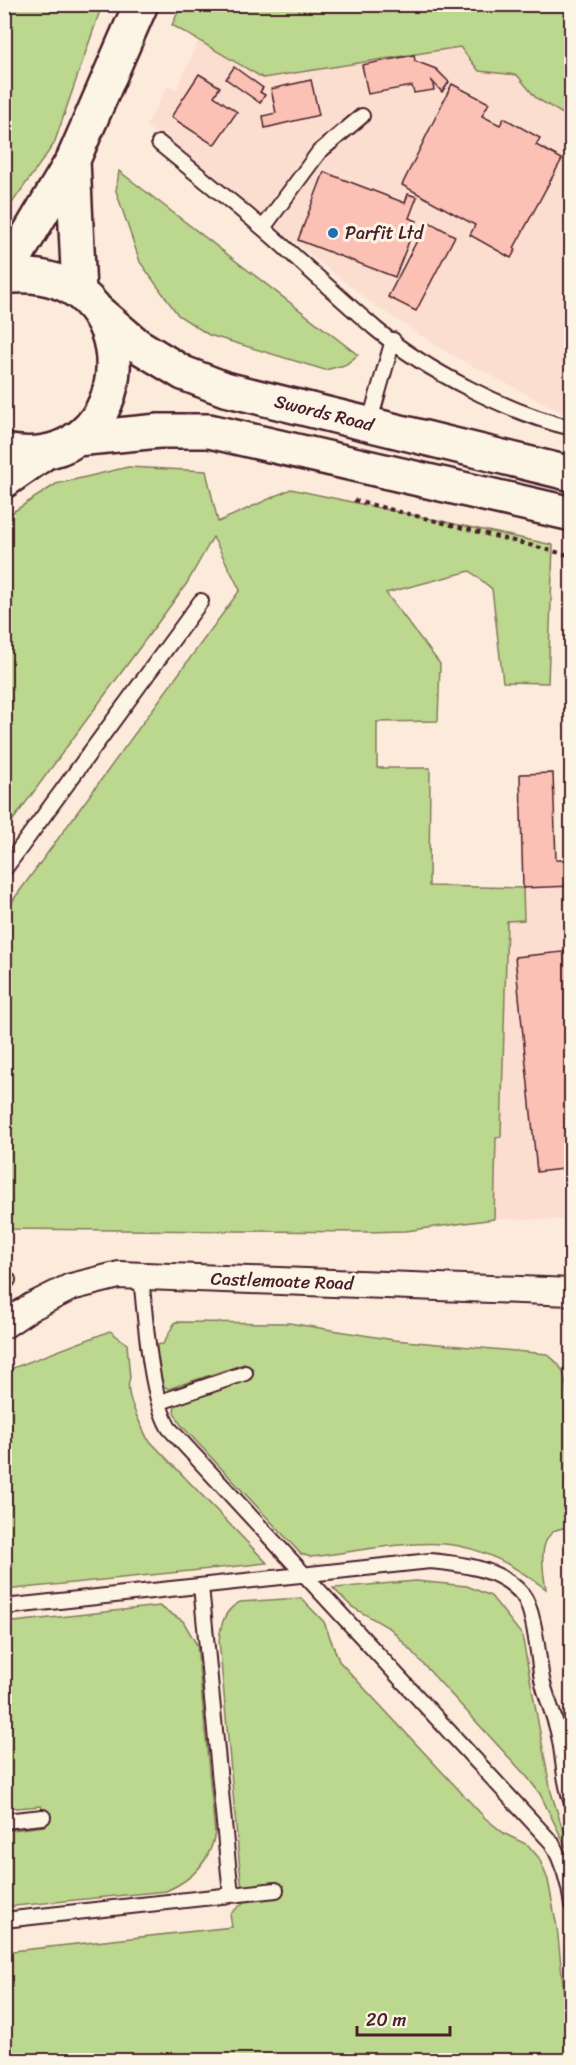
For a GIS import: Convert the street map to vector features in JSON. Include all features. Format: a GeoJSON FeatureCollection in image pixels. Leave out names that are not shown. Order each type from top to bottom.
{"type":"FeatureCollection","features":[{"type":"Feature","properties":{"kind":"main road"},"geometry":{"type":"LineString","coordinates":[[4,277],[73,160],[141,4]]}},
{"type":"Feature","properties":{"kind":"main road"},"geometry":{"type":"LineString","coordinates":[[4,481],[44,453],[76,439],[94,423],[113,385],[114,352],[106,325],[88,301],[73,160]]}},
{"type":"Feature","properties":{"kind":"main road","name":"Swords Road"},"geometry":{"type":"LineString","coordinates":[[4,277],[22,275],[52,279],[88,301],[137,345],[183,373],[225,389],[572,474]]}},
{"type":"Feature","properties":{"kind":"main road"},"geometry":{"type":"LineString","coordinates":[[76,439],[159,431],[208,431],[572,514]]}},
{"type":"Feature","properties":{"kind":"main road"},"geometry":{"type":"LineString","coordinates":[[4,451],[23,455],[44,453]]}},
{"type":"Feature","properties":{"kind":"street","name":"Castlemoate Road"},"geometry":{"type":"LineString","coordinates":[[4,1325],[31,1307],[71,1287],[119,1275],[572,1292]]}},
{"type":"Feature","properties":{"kind":"lane"},"geometry":{"type":"LineString","coordinates":[[263,228],[319,152],[362,116]]}},
{"type":"Feature","properties":{"kind":"lane"},"geometry":{"type":"LineString","coordinates":[[159,143],[263,228],[379,331],[475,390],[539,420],[572,428]]}},
{"type":"Feature","properties":{"kind":"lane"},"geometry":{"type":"LineString","coordinates":[[369,424],[393,340]]}},
{"type":"Feature","properties":{"kind":"lane"},"geometry":{"type":"LineString","coordinates":[[4,870],[201,601]]}},
{"type":"Feature","properties":{"kind":"lane"},"geometry":{"type":"LineString","coordinates":[[141,1276],[148,1345],[163,1417],[169,1428],[308,1575],[552,1843],[562,1861],[572,1905]]}},
{"type":"Feature","properties":{"kind":"lane"},"geometry":{"type":"LineString","coordinates":[[160,1402],[245,1372]]}},
{"type":"Feature","properties":{"kind":"lane"},"geometry":{"type":"LineString","coordinates":[[4,1607],[430,1561],[463,1564],[496,1574],[523,1595],[536,1636],[542,1681],[559,1735],[566,1789],[572,1803]]}},
{"type":"Feature","properties":{"kind":"lane"},"geometry":{"type":"LineString","coordinates":[[201,1586],[231,1895]]}},
{"type":"Feature","properties":{"kind":"lane"},"geometry":{"type":"LineString","coordinates":[[4,1821],[43,1817]]}},
{"type":"Feature","properties":{"kind":"lane"},"geometry":{"type":"LineString","coordinates":[[4,1920],[276,1890]]}},
{"type":"Feature","properties":{"kind":"path"},"geometry":{"type":"LineString","coordinates":[[352,500],[572,556]]}},
{"type":"Feature","properties":{"kind":"shaded area"},"geometry":{"type":"Polygon","coordinates":[[[198,41],[263,78],[460,47],[479,71],[517,75],[536,98],[571,119],[572,299],[568,323],[572,399],[567,415],[446,352],[370,302],[146,126],[167,86],[176,90],[198,41]]]}},
{"type":"Feature","properties":{"kind":"shaded area"},"geometry":{"type":"Polygon","coordinates":[[[571,887],[571,1220],[494,1219],[496,1137],[502,1137],[507,920],[523,888],[571,887]]]}},
{"type":"Feature","properties":{"kind":"green space"},"geometry":{"type":"Polygon","coordinates":[[[5,4],[102,5],[54,144],[5,213],[5,4]]]}},
{"type":"Feature","properties":{"kind":"green space"},"geometry":{"type":"Polygon","coordinates":[[[182,4],[571,5],[571,119],[536,98],[517,75],[479,71],[460,47],[263,78],[172,25],[182,4]]]}},
{"type":"Feature","properties":{"kind":"green space"},"geometry":{"type":"Polygon","coordinates":[[[119,171],[358,355],[345,365],[325,370],[209,335],[178,315],[140,262],[116,191],[119,171]]]}},
{"type":"Feature","properties":{"kind":"green space"},"geometry":{"type":"Polygon","coordinates":[[[128,467],[206,471],[218,522],[291,489],[553,545],[548,683],[503,682],[492,589],[470,571],[386,593],[440,664],[438,721],[377,722],[377,768],[430,768],[429,886],[523,888],[524,920],[507,921],[501,1137],[496,1138],[494,1219],[406,1231],[367,1232],[5,1229],[5,911],[240,590],[213,537],[187,583],[5,831],[5,517],[56,484],[128,467]]]}},
{"type":"Feature","properties":{"kind":"green space"},"geometry":{"type":"Polygon","coordinates":[[[175,1322],[289,1323],[394,1340],[547,1354],[561,1368],[568,1393],[572,1431],[572,1527],[555,1531],[545,1543],[543,1559],[546,1589],[498,1559],[473,1549],[445,1544],[378,1547],[311,1557],[301,1554],[181,1425],[174,1412],[175,1404],[249,1376],[244,1364],[168,1389],[163,1385],[155,1345],[163,1344],[175,1322]]]}},
{"type":"Feature","properties":{"kind":"green space"},"geometry":{"type":"Polygon","coordinates":[[[110,1331],[127,1344],[129,1392],[147,1438],[267,1563],[5,1590],[5,1371],[110,1331]]]}},
{"type":"Feature","properties":{"kind":"green space"},"geometry":{"type":"Polygon","coordinates":[[[416,1581],[467,1586],[491,1596],[522,1635],[551,1792],[561,1824],[571,1845],[571,1857],[540,1794],[528,1778],[391,1629],[352,1607],[333,1588],[416,1581]]]}},
{"type":"Feature","properties":{"kind":"green space"},"geometry":{"type":"Polygon","coordinates":[[[301,1598],[324,1622],[339,1661],[485,1818],[505,1834],[528,1845],[539,1858],[548,1880],[557,1927],[571,2060],[5,2060],[4,1952],[232,1927],[230,1914],[243,1903],[219,1640],[221,1628],[227,1613],[240,1602],[301,1598]]]}},
{"type":"Feature","properties":{"kind":"green space"},"geometry":{"type":"Polygon","coordinates":[[[159,1606],[183,1621],[197,1645],[215,1833],[209,1853],[192,1875],[166,1891],[5,1907],[4,1831],[44,1826],[41,1806],[16,1808],[5,1804],[5,1623],[159,1606]]]}},
{"type":"Feature","properties":{"kind":"building"},"geometry":{"type":"Polygon","coordinates":[[[414,55],[415,61],[436,69],[449,82],[442,92],[432,81],[434,90],[414,93],[412,86],[368,94],[362,65],[414,55]]]}},
{"type":"Feature","properties":{"kind":"building"},"geometry":{"type":"Polygon","coordinates":[[[234,67],[263,88],[260,92],[265,95],[260,103],[226,79],[234,67]]]}},
{"type":"Feature","properties":{"kind":"building"},"geometry":{"type":"Polygon","coordinates":[[[199,74],[220,87],[214,96],[237,112],[214,145],[171,117],[199,74]]]}},
{"type":"Feature","properties":{"kind":"building"},"geometry":{"type":"Polygon","coordinates":[[[311,80],[319,115],[265,128],[263,116],[276,113],[271,89],[311,80]]]}},
{"type":"Feature","properties":{"kind":"building"},"geometry":{"type":"Polygon","coordinates":[[[452,84],[489,103],[482,116],[500,125],[504,118],[540,138],[536,145],[562,159],[514,248],[516,249],[511,258],[470,235],[475,225],[402,185],[452,84]]]}},
{"type":"Feature","properties":{"kind":"building"},"geometry":{"type":"Polygon","coordinates":[[[324,172],[405,203],[408,194],[417,197],[409,218],[417,221],[395,277],[298,240],[324,172]]]}},
{"type":"Feature","properties":{"kind":"building"},"geometry":{"type":"Polygon","coordinates":[[[427,221],[455,236],[416,311],[388,297],[427,221]]]}},
{"type":"Feature","properties":{"kind":"building"},"geometry":{"type":"Polygon","coordinates":[[[553,773],[556,860],[572,860],[572,886],[523,888],[520,774],[553,773]]]}},
{"type":"Feature","properties":{"kind":"building"},"geometry":{"type":"Polygon","coordinates":[[[572,951],[572,1168],[537,1172],[515,957],[572,951]]]}},
{"type":"Feature","properties":{"kind":"place","name":"Parfit Ltd"},"geometry":{"type":"Point","coordinates":[333,233]}}]}
